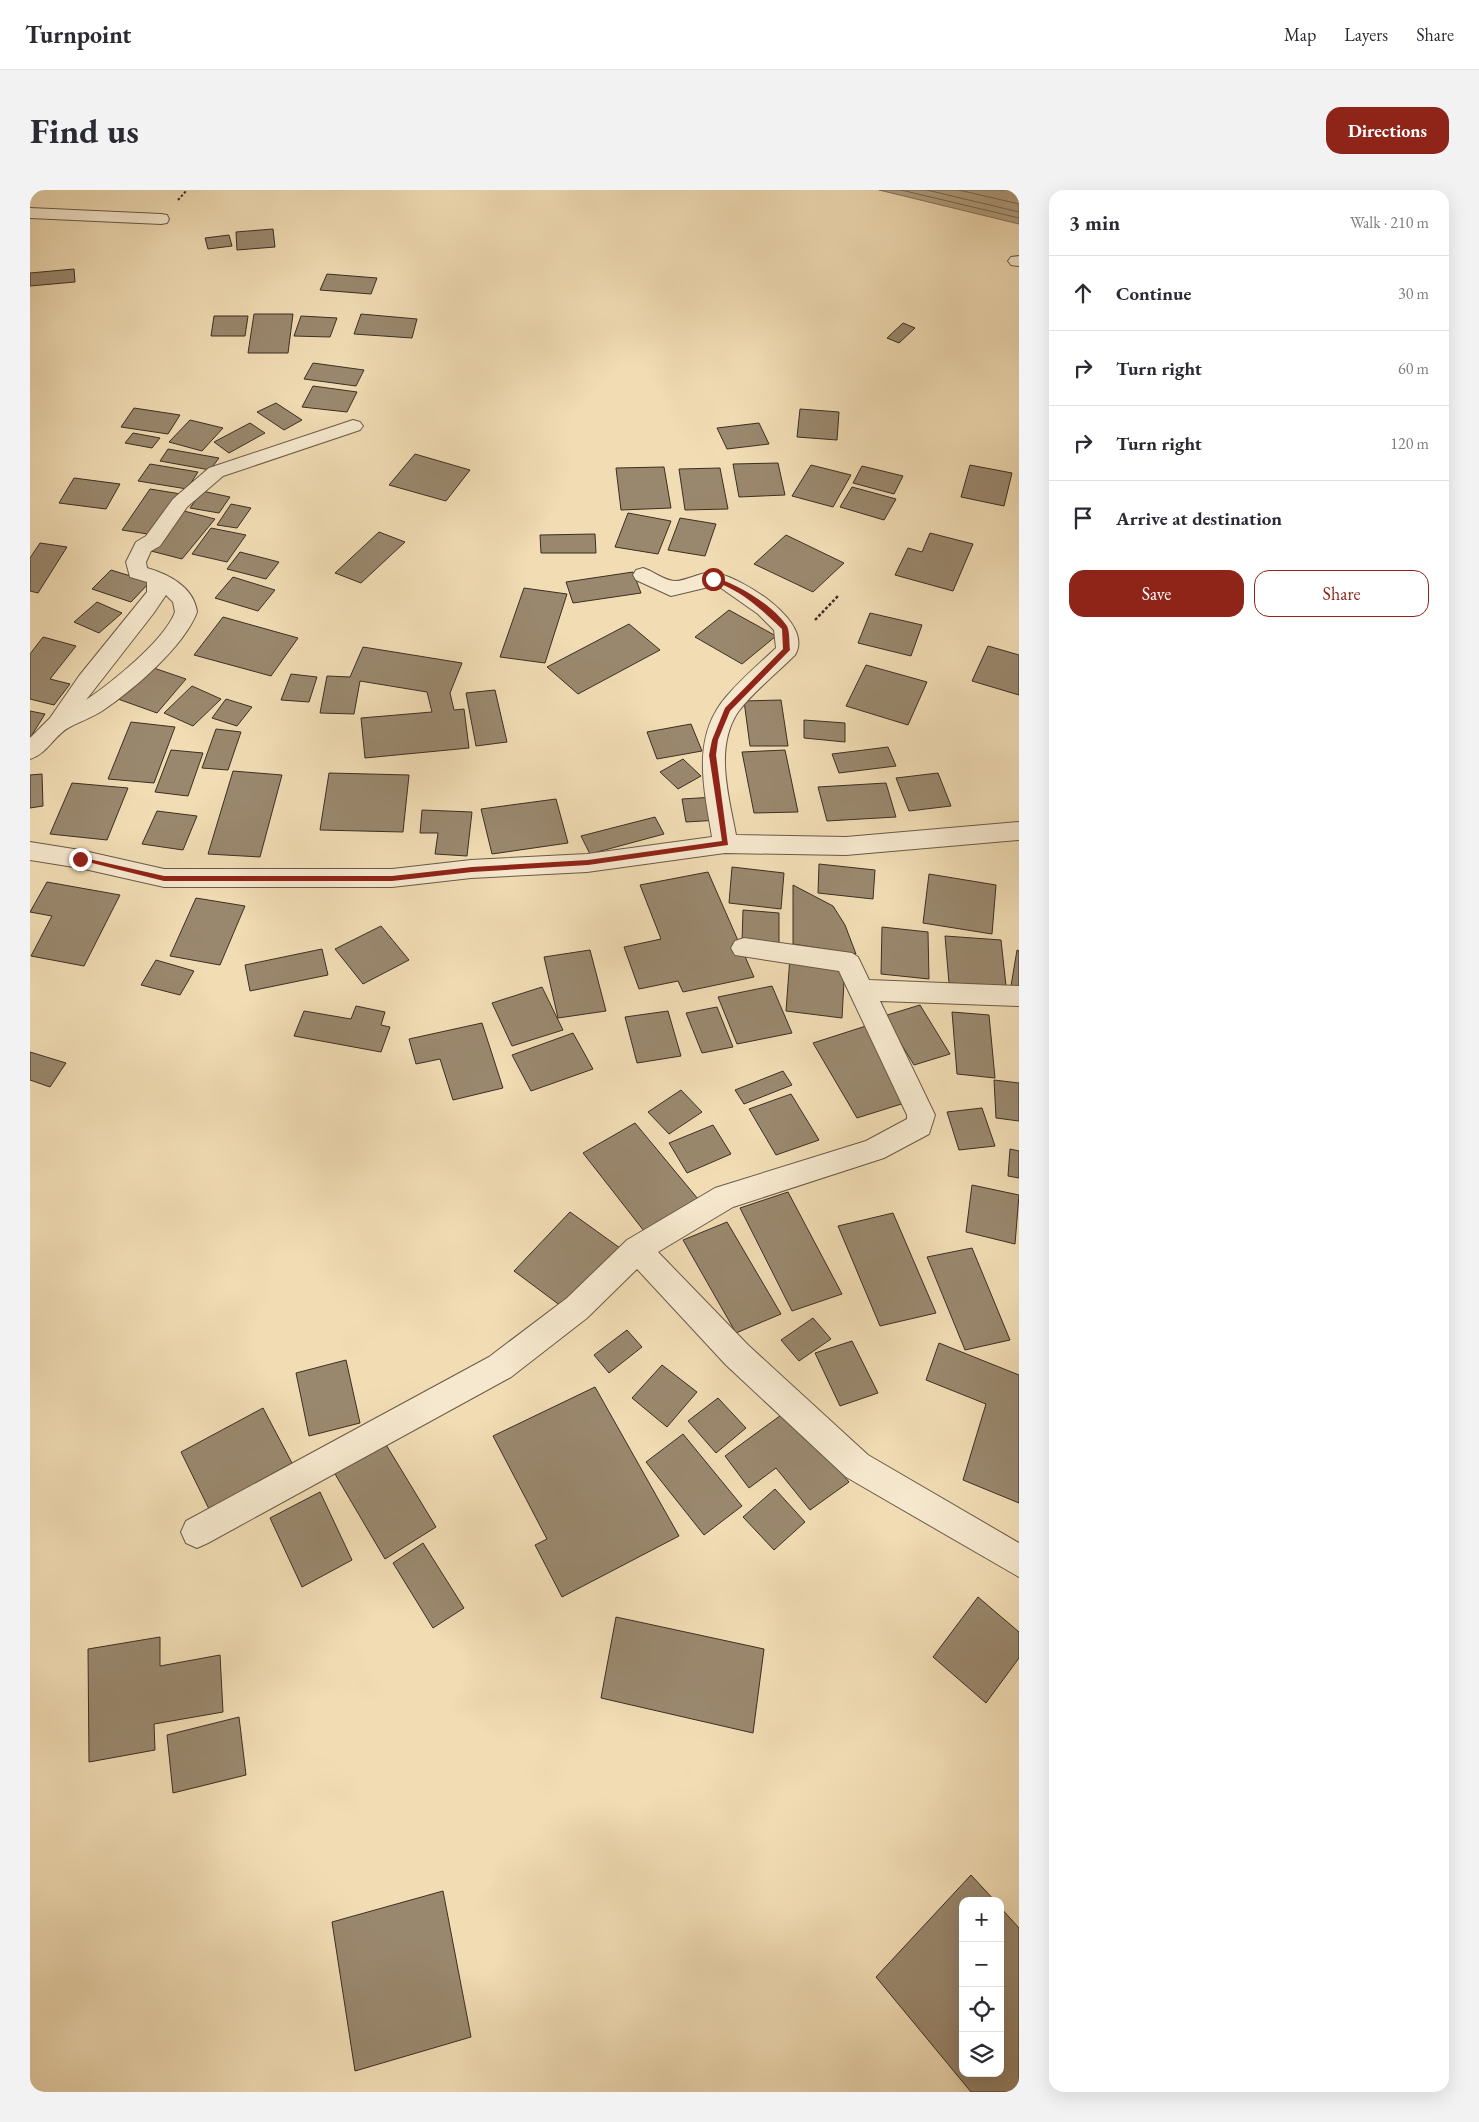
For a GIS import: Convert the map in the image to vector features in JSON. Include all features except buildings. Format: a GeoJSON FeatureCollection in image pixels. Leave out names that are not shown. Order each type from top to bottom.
{"type":"FeatureCollection","features":[{"type":"Feature","properties":{"kind":"street"},"geometry":{"type":"LineString","coordinates":[[30,213],[160,219]]}},
{"type":"Feature","properties":{"kind":"street"},"geometry":{"type":"LineString","coordinates":[[58,724],[94,705],[134,672],[184,624],[186,611],[179,594],[158,578],[137,572],[136,562],[143,547],[153,540],[180,503],[216,472],[353,426]]}},
{"type":"Feature","properties":{"kind":"street"},"geometry":{"type":"LineString","coordinates":[[643,575],[672,589],[713,579],[728,583],[765,609],[785,628],[787,650],[728,710],[715,740],[713,755],[725,844]]}},
{"type":"Feature","properties":{"kind":"street"},"geometry":{"type":"LineString","coordinates":[[30,751],[58,724],[87,681],[146,609],[158,592],[158,578]]}},
{"type":"Feature","properties":{"kind":"street"},"geometry":{"type":"LineString","coordinates":[[30,852],[80,859],[164,878],[392,878],[472,869],[588,863],[725,844],[846,846],[1019,831]]}},
{"type":"Feature","properties":{"kind":"street"},"geometry":{"type":"LineString","coordinates":[[197,1532],[500,1367],[577,1308],[638,1248],[725,1197],[874,1150],[919,1126],[921,1114],[849,964],[843,960],[744,948]]}},
{"type":"Feature","properties":{"kind":"street"},"geometry":{"type":"LineString","coordinates":[[863,990],[1019,996]]}},
{"type":"Feature","properties":{"kind":"street"},"geometry":{"type":"LineString","coordinates":[[638,1248],[737,1355],[857,1466],[1019,1561]]}},
{"type":"Feature","properties":{"kind":"water"},"geometry":{"type":"Polygon","coordinates":[[[879,190],[1019,190],[1019,224],[879,190]]]}},
{"type":"Feature","properties":{"kind":"route"},"geometry":{"type":"LineString","coordinates":[[80,859],[164,878],[392,878],[472,869],[588,863],[725,844],[713,755],[715,740],[728,710],[787,650],[785,628],[765,609],[728,583],[713,579]]}}]}
